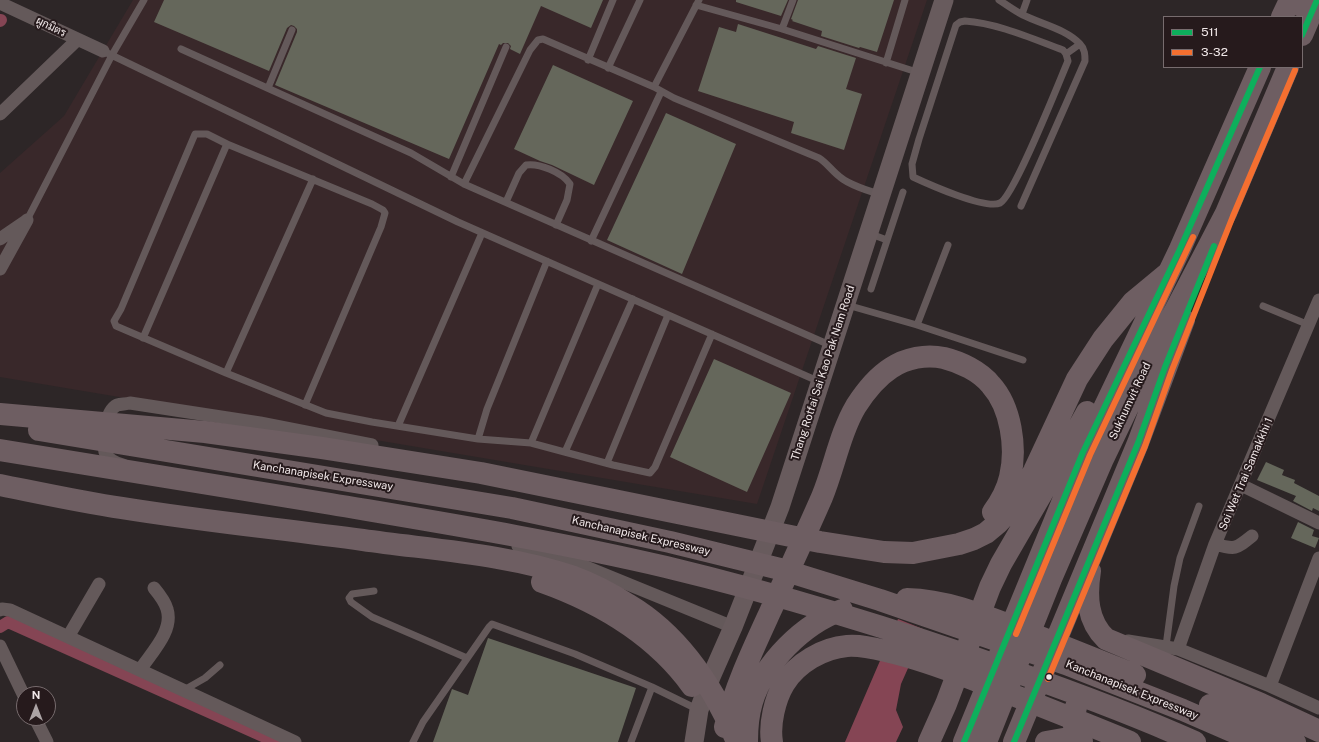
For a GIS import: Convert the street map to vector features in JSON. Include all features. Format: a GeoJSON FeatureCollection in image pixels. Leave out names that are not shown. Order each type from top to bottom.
{"type":"FeatureCollection","features":[{"type":"Feature","properties":{"kind":"highway"},"geometry":{"type":"LineString","coordinates":[[1282,16],[1289,0],[1314,6],[1303,33]]}},
{"type":"Feature","properties":{"kind":"highway","name":"Sukhumvit Road"},"geometry":{"type":"LineString","coordinates":[[964,742],[1083,452],[1168,273],[1260,68]]}},
{"type":"Feature","properties":{"kind":"highway","name":"Sukhumvit Road"},"geometry":{"type":"LineString","coordinates":[[986,742],[1051,579],[1103,459],[1164,332],[1226,213],[1288,68]]}},
{"type":"Feature","properties":{"kind":"highway"},"geometry":{"type":"LineString","coordinates":[[1014,742],[1138,443],[1165,367],[1226,213]]}},
{"type":"Feature","properties":{"kind":"highway"},"geometry":{"type":"LineString","coordinates":[[0,414],[138,425],[262,439],[481,472],[820,542],[884,552],[913,553],[938,549],[974,539],[986,533],[998,523],[1010,508],[1034,471],[1077,379],[1103,339],[1133,302],[1168,273]]}},
{"type":"Feature","properties":{"kind":"highway"},"geometry":{"type":"LineString","coordinates":[[929,742],[946,704],[990,586],[1001,564],[1114,366],[1154,301]]}},
{"type":"Feature","properties":{"kind":"highway"},"geometry":{"type":"LineString","coordinates":[[722,742],[729,712],[737,690],[757,640],[829,480],[842,439],[855,407],[866,390],[891,368],[906,360],[919,357],[936,356],[955,361],[969,368],[991,385],[1002,403],[1009,419],[1013,456],[1010,477],[1004,495],[984,523],[959,544]]}},
{"type":"Feature","properties":{"kind":"highway"},"geometry":{"type":"LineString","coordinates":[[1003,742],[1055,608],[1113,471],[1165,367]]}},
{"type":"Feature","properties":{"kind":"highway","name":"Kanchanapisek Expressway"},"geometry":{"type":"LineString","coordinates":[[0,424],[512,508],[589,523],[780,569],[880,600],[1066,664],[1183,710],[1257,742]]}},
{"type":"Feature","properties":{"kind":"highway"},"geometry":{"type":"LineString","coordinates":[[0,450],[437,522],[521,537],[667,568],[768,594],[872,624],[953,650],[1062,688],[1196,742]]}},
{"type":"Feature","properties":{"kind":"highway"},"geometry":{"type":"LineString","coordinates":[[0,485],[120,508],[488,557],[545,568],[576,578],[631,606],[651,620],[672,638],[693,663],[713,692],[736,742]]}},
{"type":"Feature","properties":{"kind":"highway"},"geometry":{"type":"LineString","coordinates":[[1094,546],[1089,578],[1089,605],[1094,625],[1106,639],[1319,731]]}},
{"type":"Feature","properties":{"kind":"highway"},"geometry":{"type":"LineString","coordinates":[[422,548],[530,577],[583,598],[618,617],[646,637],[665,654],[684,676],[699,697],[722,742]]}},
{"type":"Feature","properties":{"kind":"highway"},"geometry":{"type":"LineString","coordinates":[[747,742],[748,724],[752,702],[759,686],[770,667],[798,636],[816,623],[839,611],[859,604],[896,599],[938,603],[964,609],[992,619],[1203,702],[1295,742]]}},
{"type":"Feature","properties":{"kind":"highway"},"geometry":{"type":"LineString","coordinates":[[772,742],[773,710],[778,695],[788,678],[795,671],[817,655],[829,649],[848,646],[868,646],[913,657],[1043,706],[1130,742]]}},
{"type":"Feature","properties":{"kind":"highway"},"geometry":{"type":"LineString","coordinates":[[1080,742],[1075,733],[1075,709],[1080,692],[1097,668],[1101,666],[1280,742]]}},
{"type":"Feature","properties":{"kind":"highway"},"geometry":{"type":"LineString","coordinates":[[1046,742],[1063,739],[1080,742]]}},
{"type":"Feature","properties":{"kind":"main road","name":"Thang Rotfai Sai Kao Pak Nam Road"},"geometry":{"type":"LineString","coordinates":[[694,742],[699,710],[711,677],[733,627],[780,507],[944,0]]}},
{"type":"Feature","properties":{"kind":"street","name":"ผูกมิตร"},"geometry":{"type":"LineString","coordinates":[[8,3],[77,40],[107,53]]}},
{"type":"Feature","properties":{"kind":"street"},"geometry":{"type":"LineString","coordinates":[[0,114],[77,40]]}},
{"type":"Feature","properties":{"kind":"street"},"geometry":{"type":"LineString","coordinates":[[0,239],[27,220]]}},
{"type":"Feature","properties":{"kind":"street"},"geometry":{"type":"LineString","coordinates":[[0,269],[27,220]]}},
{"type":"Feature","properties":{"kind":"street","name":"Soi Wet Trai Samakkhi 1"},"geometry":{"type":"LineString","coordinates":[[1172,648],[1319,300]]}},
{"type":"Feature","properties":{"kind":"street"},"geometry":{"type":"LineString","coordinates":[[733,627],[564,558],[512,545],[330,511],[166,477],[113,462],[105,453],[104,441],[106,423],[111,411],[117,405],[130,403],[260,423],[724,515],[772,526]]}},
{"type":"Feature","properties":{"kind":"street"},"geometry":{"type":"LineString","coordinates":[[1241,485],[1319,522]]}},
{"type":"Feature","properties":{"kind":"street"},"geometry":{"type":"LineString","coordinates":[[1215,544],[1231,549],[1243,544],[1252,536]]}},
{"type":"Feature","properties":{"kind":"street"},"geometry":{"type":"LineString","coordinates":[[1270,686],[1314,583],[1319,558]]}},
{"type":"Feature","properties":{"kind":"street"},"geometry":{"type":"LineString","coordinates":[[68,637],[99,584]]}},
{"type":"Feature","properties":{"kind":"street"},"geometry":{"type":"LineString","coordinates":[[140,670],[164,635],[168,624],[167,608],[154,588]]}},
{"type":"Feature","properties":{"kind":"street"},"geometry":{"type":"LineString","coordinates":[[0,610],[10,610],[295,742]]}},
{"type":"Feature","properties":{"kind":"street"},"geometry":{"type":"LineString","coordinates":[[1106,639],[1172,648],[1270,686],[1319,708]]}},
{"type":"Feature","properties":{"kind":"street"},"geometry":{"type":"LineString","coordinates":[[0,646],[19,686]]}},
{"type":"Feature","properties":{"kind":"street"},"geometry":{"type":"LineString","coordinates":[[39,726],[47,742]]}},
{"type":"Feature","properties":{"kind":"lane"},"geometry":{"type":"LineString","coordinates":[[27,220],[107,53],[144,0]]}},
{"type":"Feature","properties":{"kind":"lane"},"geometry":{"type":"LineString","coordinates":[[588,60],[613,0]]}},
{"type":"Feature","properties":{"kind":"lane"},"geometry":{"type":"LineString","coordinates":[[608,68],[640,0]]}},
{"type":"Feature","properties":{"kind":"lane"},"geometry":{"type":"LineString","coordinates":[[782,29],[792,0]]}},
{"type":"Feature","properties":{"kind":"lane"},"geometry":{"type":"LineString","coordinates":[[886,63],[905,0]]}},
{"type":"Feature","properties":{"kind":"lane"},"geometry":{"type":"LineString","coordinates":[[999,0],[1022,14],[1066,34],[1080,44],[1085,54],[1085,61],[1021,206]]}},
{"type":"Feature","properties":{"kind":"lane"},"geometry":{"type":"LineString","coordinates":[[1022,14],[1028,0]]}},
{"type":"Feature","properties":{"kind":"lane"},"geometry":{"type":"LineString","coordinates":[[654,88],[697,2],[920,73]]}},
{"type":"Feature","properties":{"kind":"lane"},"geometry":{"type":"LineString","coordinates":[[960,22],[976,22],[1021,35],[1063,50],[1066,54],[1068,61],[1020,171],[1004,199],[1000,203],[994,204],[972,200],[932,186],[913,177],[912,164],[919,139],[956,25],[960,22]]}},
{"type":"Feature","properties":{"kind":"lane"},"geometry":{"type":"LineString","coordinates":[[268,88],[292,30]]}},
{"type":"Feature","properties":{"kind":"lane"},"geometry":{"type":"LineString","coordinates":[[464,184],[530,50],[538,40],[543,39],[661,92],[819,158],[827,163],[840,178],[872,192],[881,194]]}},
{"type":"Feature","properties":{"kind":"lane"},"geometry":{"type":"LineString","coordinates":[[1066,54],[1080,44]]}},
{"type":"Feature","properties":{"kind":"lane"},"geometry":{"type":"LineString","coordinates":[[451,177],[506,47]]}},
{"type":"Feature","properties":{"kind":"lane"},"geometry":{"type":"LineString","coordinates":[[181,49],[411,153],[464,184],[832,346]]}},
{"type":"Feature","properties":{"kind":"lane"},"geometry":{"type":"LineString","coordinates":[[107,53],[482,233],[820,382]]}},
{"type":"Feature","properties":{"kind":"lane"},"geometry":{"type":"LineString","coordinates":[[591,241],[661,92]]}},
{"type":"Feature","properties":{"kind":"lane"},"geometry":{"type":"LineString","coordinates":[[304,405],[381,227],[385,212],[372,204],[227,144],[207,134],[195,134],[114,324],[143,338],[304,405],[326,413],[398,426],[478,439],[531,443],[608,463],[650,472],[655,467],[712,334]]}},
{"type":"Feature","properties":{"kind":"lane"},"geometry":{"type":"LineString","coordinates":[[143,338],[227,144]]}},
{"type":"Feature","properties":{"kind":"lane"},"geometry":{"type":"LineString","coordinates":[[506,202],[519,173],[526,165],[533,164],[550,169],[566,177],[570,184],[567,200],[556,225]]}},
{"type":"Feature","properties":{"kind":"lane"},"geometry":{"type":"LineString","coordinates":[[226,373],[313,179]]}},
{"type":"Feature","properties":{"kind":"lane"},"geometry":{"type":"LineString","coordinates":[[871,289],[904,192]]}},
{"type":"Feature","properties":{"kind":"lane"},"geometry":{"type":"LineString","coordinates":[[398,426],[482,233]]}},
{"type":"Feature","properties":{"kind":"lane"},"geometry":{"type":"LineString","coordinates":[[868,233],[887,240]]}},
{"type":"Feature","properties":{"kind":"lane"},"geometry":{"type":"LineString","coordinates":[[917,325],[948,245]]}},
{"type":"Feature","properties":{"kind":"lane"},"geometry":{"type":"LineString","coordinates":[[478,439],[487,409],[547,261]]}},
{"type":"Feature","properties":{"kind":"lane"},"geometry":{"type":"LineString","coordinates":[[531,443],[598,284]]}},
{"type":"Feature","properties":{"kind":"lane"},"geometry":{"type":"LineString","coordinates":[[565,452],[633,299]]}},
{"type":"Feature","properties":{"kind":"lane"},"geometry":{"type":"LineString","coordinates":[[845,304],[917,325],[1023,360]]}},
{"type":"Feature","properties":{"kind":"lane"},"geometry":{"type":"LineString","coordinates":[[1264,306],[1309,325]]}},
{"type":"Feature","properties":{"kind":"lane"},"geometry":{"type":"LineString","coordinates":[[608,463],[668,315]]}},
{"type":"Feature","properties":{"kind":"lane"},"geometry":{"type":"LineString","coordinates":[[1172,648],[1174,586],[1180,558],[1199,506]]}},
{"type":"Feature","properties":{"kind":"lane"},"geometry":{"type":"LineString","coordinates":[[374,590],[352,594],[349,598],[351,602],[372,617],[467,658]]}},
{"type":"Feature","properties":{"kind":"lane"},"geometry":{"type":"LineString","coordinates":[[413,742],[423,722],[492,624],[575,654],[652,687],[699,710]]}},
{"type":"Feature","properties":{"kind":"lane"},"geometry":{"type":"LineString","coordinates":[[184,690],[205,678],[220,665]]}},
{"type":"Feature","properties":{"kind":"lane"},"geometry":{"type":"LineString","coordinates":[[631,742],[652,687]]}},
{"type":"Feature","properties":{"kind":"shaded area"},"geometry":{"type":"Polygon","coordinates":[[[133,0],[927,0],[757,504],[0,377],[0,173],[64,116],[133,0]]]}},
{"type":"Feature","properties":{"kind":"shaded area"},"geometry":{"type":"Polygon","coordinates":[[[898,619],[923,629],[917,648],[901,684],[896,710],[903,727],[896,742],[845,742],[898,619]]]}},
{"type":"Feature","properties":{"kind":"building"},"geometry":{"type":"Polygon","coordinates":[[[164,0],[603,0],[591,28],[541,6],[520,54],[510,49],[511,46],[508,43],[503,43],[501,45],[499,44],[449,159],[275,85],[297,32],[297,29],[294,26],[291,25],[287,28],[269,71],[154,22],[164,0]]]}},
{"type":"Feature","properties":{"kind":"building"},"geometry":{"type":"Polygon","coordinates":[[[736,0],[788,0],[781,16],[736,2],[736,0]]]}},
{"type":"Feature","properties":{"kind":"building"},"geometry":{"type":"Polygon","coordinates":[[[798,0],[894,0],[877,52],[821,36],[822,31],[792,21],[793,20],[791,19],[798,0]]]}},
{"type":"Feature","properties":{"kind":"building"},"geometry":{"type":"Polygon","coordinates":[[[738,24],[816,49],[818,46],[856,58],[846,89],[862,94],[844,150],[791,133],[794,122],[698,91],[719,27],[736,32],[738,24]]]}},
{"type":"Feature","properties":{"kind":"building"},"geometry":{"type":"Polygon","coordinates":[[[553,65],[633,101],[594,185],[514,149],[553,65]]]}},
{"type":"Feature","properties":{"kind":"building"},"geometry":{"type":"Polygon","coordinates":[[[666,113],[736,144],[682,274],[607,240],[666,113]]]}},
{"type":"Feature","properties":{"kind":"building"},"geometry":{"type":"Polygon","coordinates":[[[714,359],[791,393],[747,492],[670,457],[714,359]]]}},
{"type":"Feature","properties":{"kind":"building"},"geometry":{"type":"Polygon","coordinates":[[[1266,462],[1284,470],[1282,475],[1295,480],[1294,483],[1319,496],[1319,511],[1313,508],[1312,511],[1293,501],[1296,496],[1257,480],[1266,462]]]}},
{"type":"Feature","properties":{"kind":"building"},"geometry":{"type":"Polygon","coordinates":[[[1298,522],[1314,530],[1312,536],[1319,538],[1315,548],[1291,538],[1298,522]]]}},
{"type":"Feature","properties":{"kind":"building"},"geometry":{"type":"Polygon","coordinates":[[[488,638],[636,688],[618,742],[433,742],[452,689],[468,695],[488,638]]]}},
{"type":"Feature","properties":{"kind":"waterway"},"geometry":{"type":"LineString","coordinates":[[0,627],[8,622],[276,742]]}},
{"type":"Feature","properties":{"kind":"transit line","name":"511"},"geometry":{"type":"LineString","coordinates":[[1303,33],[1317,0]]}},
{"type":"Feature","properties":{"kind":"transit line","name":"511"},"geometry":{"type":"LineString","coordinates":[[964,742],[1083,452],[1180,249],[1260,68]]}},
{"type":"Feature","properties":{"kind":"transit line","name":"3-32"},"geometry":{"type":"LineString","coordinates":[[1048,679],[1145,446],[1172,370],[1233,216],[1295,70]]}},
{"type":"Feature","properties":{"kind":"transit line","name":"3-32"},"geometry":{"type":"LineString","coordinates":[[1016,634],[1090,455],[1193,237]]}},
{"type":"Feature","properties":{"kind":"transit line","name":"511"},"geometry":{"type":"LineString","coordinates":[[1014,742],[1138,443],[1165,367],[1214,246]]}}]}
